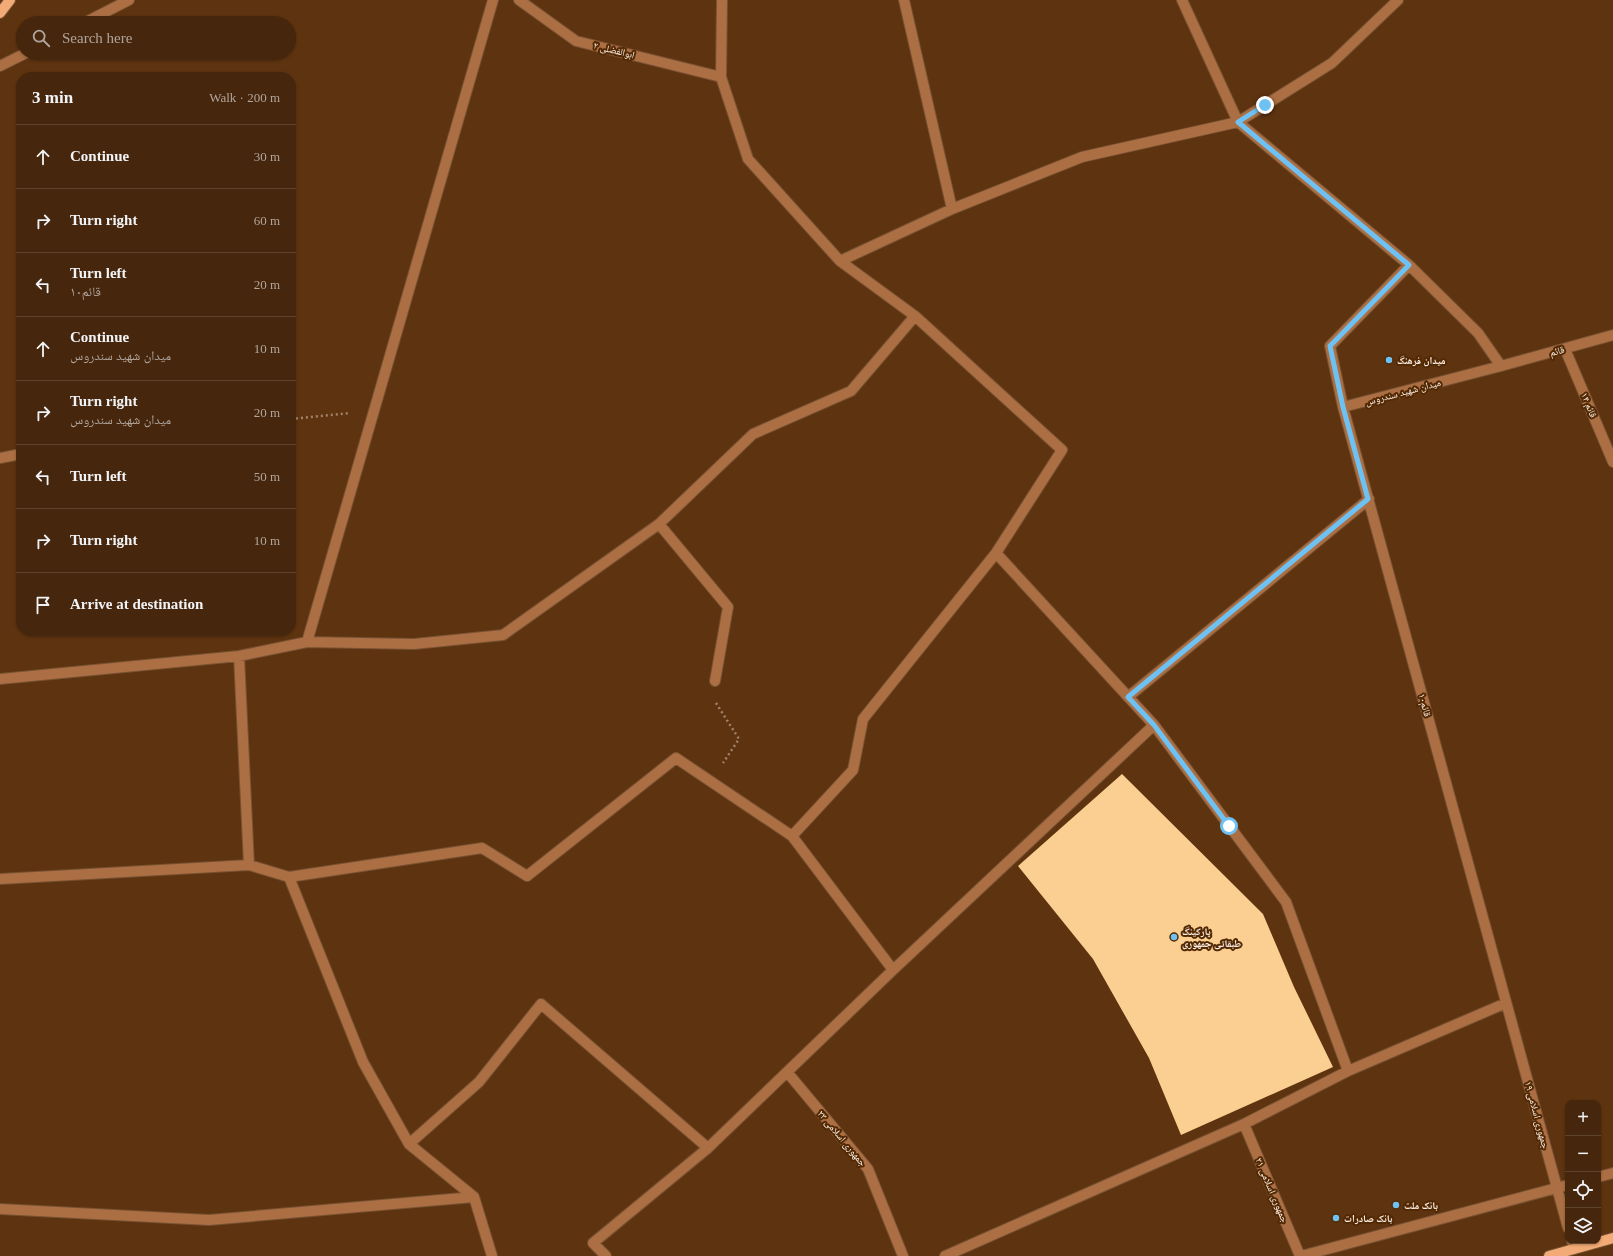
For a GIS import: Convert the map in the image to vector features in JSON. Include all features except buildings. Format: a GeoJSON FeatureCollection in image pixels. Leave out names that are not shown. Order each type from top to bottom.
{"type":"FeatureCollection","features":[{"type":"Feature","properties":{"kind":"main road"},"geometry":{"type":"LineString","coordinates":[[0,13],[10,0]]}},
{"type":"Feature","properties":{"kind":"main road"},"geometry":{"type":"LineString","coordinates":[[1549,1256],[1573,1245],[1613,1238]]}},
{"type":"Feature","properties":{"kind":"street"},"geometry":{"type":"LineString","coordinates":[[98,16],[129,0]]}},
{"type":"Feature","properties":{"kind":"street"},"geometry":{"type":"LineString","coordinates":[[307,642],[493,0]]}},
{"type":"Feature","properties":{"kind":"street","name":"ابوالفضلی ۲"},"geometry":{"type":"LineString","coordinates":[[519,0],[576,40],[721,77]]}},
{"type":"Feature","properties":{"kind":"street"},"geometry":{"type":"LineString","coordinates":[[722,0],[721,77],[748,159],[840,261],[915,316],[1062,450],[996,553],[863,719],[853,770],[792,836]]}},
{"type":"Feature","properties":{"kind":"street"},"geometry":{"type":"LineString","coordinates":[[904,0],[952,209]]}},
{"type":"Feature","properties":{"kind":"street"},"geometry":{"type":"LineString","coordinates":[[1182,0],[1238,122],[1409,265],[1478,333],[1501,366]]}},
{"type":"Feature","properties":{"kind":"street"},"geometry":{"type":"LineString","coordinates":[[840,261],[952,209],[1082,157],[1238,122],[1332,63],[1398,0]]}},
{"type":"Feature","properties":{"kind":"street"},"geometry":{"type":"LineString","coordinates":[[0,66],[16,58]]}},
{"type":"Feature","properties":{"kind":"street"},"geometry":{"type":"LineString","coordinates":[[1343,407],[1330,346],[1409,265]]}},
{"type":"Feature","properties":{"kind":"street"},"geometry":{"type":"LineString","coordinates":[[0,679],[239,656],[307,642],[414,644],[503,635],[659,524],[753,434],[851,391],[915,316]]}},
{"type":"Feature","properties":{"kind":"street","name":"قائم"},"geometry":{"type":"LineString","coordinates":[[1501,366],[1613,335]]}},
{"type":"Feature","properties":{"kind":"street","name":"قائم ۱۴"},"geometry":{"type":"LineString","coordinates":[[1565,349],[1613,462]]}},
{"type":"Feature","properties":{"kind":"street","name":"میدان شهید سندروس"},"geometry":{"type":"LineString","coordinates":[[1343,407],[1501,366]]}},
{"type":"Feature","properties":{"kind":"street","name":"قائم۱۰"},"geometry":{"type":"LineString","coordinates":[[1343,407],[1506,1003]]}},
{"type":"Feature","properties":{"kind":"street"},"geometry":{"type":"LineString","coordinates":[[0,458],[16,455]]}},
{"type":"Feature","properties":{"kind":"street"},"geometry":{"type":"LineString","coordinates":[[1128,697],[1368,499]]}},
{"type":"Feature","properties":{"kind":"street"},"geometry":{"type":"LineString","coordinates":[[659,524],[728,607],[715,681]]}},
{"type":"Feature","properties":{"kind":"street"},"geometry":{"type":"LineString","coordinates":[[996,553],[1154,725],[1286,902],[1348,1071]]}},
{"type":"Feature","properties":{"kind":"street"},"geometry":{"type":"LineString","coordinates":[[239,656],[249,865]]}},
{"type":"Feature","properties":{"kind":"street"},"geometry":{"type":"LineString","coordinates":[[606,1256],[593,1243],[708,1148],[1154,725]]}},
{"type":"Feature","properties":{"kind":"street"},"geometry":{"type":"LineString","coordinates":[[0,879],[249,865],[289,876],[482,848],[527,876],[676,758],[792,836],[894,970]]}},
{"type":"Feature","properties":{"kind":"street"},"geometry":{"type":"LineString","coordinates":[[289,876],[363,1062],[409,1144],[474,1197],[492,1256]]}},
{"type":"Feature","properties":{"kind":"street"},"geometry":{"type":"LineString","coordinates":[[945,1256],[1244,1124],[1348,1071],[1506,1003]]}},
{"type":"Feature","properties":{"kind":"street","name":"جمهوری اسلامی ۱۹"},"geometry":{"type":"LineString","coordinates":[[1506,1003],[1565,1217]]}},
{"type":"Feature","properties":{"kind":"street"},"geometry":{"type":"LineString","coordinates":[[409,1144],[479,1082],[541,1004],[708,1148]]}},
{"type":"Feature","properties":{"kind":"street","name":"جمهوری اسلامی ۲۳"},"geometry":{"type":"LineString","coordinates":[[787,1072],[868,1169],[903,1256]]}},
{"type":"Feature","properties":{"kind":"street","name":"جمهوری اسلامی ۲۱"},"geometry":{"type":"LineString","coordinates":[[1244,1124],[1301,1256]]}},
{"type":"Feature","properties":{"kind":"street"},"geometry":{"type":"LineString","coordinates":[[1601,1176],[1613,1173]]}},
{"type":"Feature","properties":{"kind":"street"},"geometry":{"type":"LineString","coordinates":[[1301,1256],[1565,1186]]}},
{"type":"Feature","properties":{"kind":"street"},"geometry":{"type":"LineString","coordinates":[[0,1209],[209,1220],[474,1197]]}},
{"type":"Feature","properties":{"kind":"path"},"geometry":{"type":"LineString","coordinates":[[296,418],[374,410]]}},
{"type":"Feature","properties":{"kind":"path"},"geometry":{"type":"LineString","coordinates":[[710,781],[738,739],[716,704],[715,681]]}},
{"type":"Feature","properties":{"kind":"place","name":"میدان فرهنگ"},"geometry":{"type":"Point","coordinates":[1389,360]}},
{"type":"Feature","properties":{"kind":"place","name":"پارکینگ طبقاتی جمهوری"},"geometry":{"type":"Point","coordinates":[1174,937]}},
{"type":"Feature","properties":{"kind":"place","name":"بانک ملت"},"geometry":{"type":"Point","coordinates":[1396,1205]}},
{"type":"Feature","properties":{"kind":"place","name":"بانک صادرات"},"geometry":{"type":"Point","coordinates":[1336,1218]}},
{"type":"Feature","properties":{"kind":"route"},"geometry":{"type":"LineString","coordinates":[[1229,826],[1154,725],[1128,697],[1368,499],[1343,407],[1330,346],[1409,265],[1238,122],[1265,105]]}}]}
